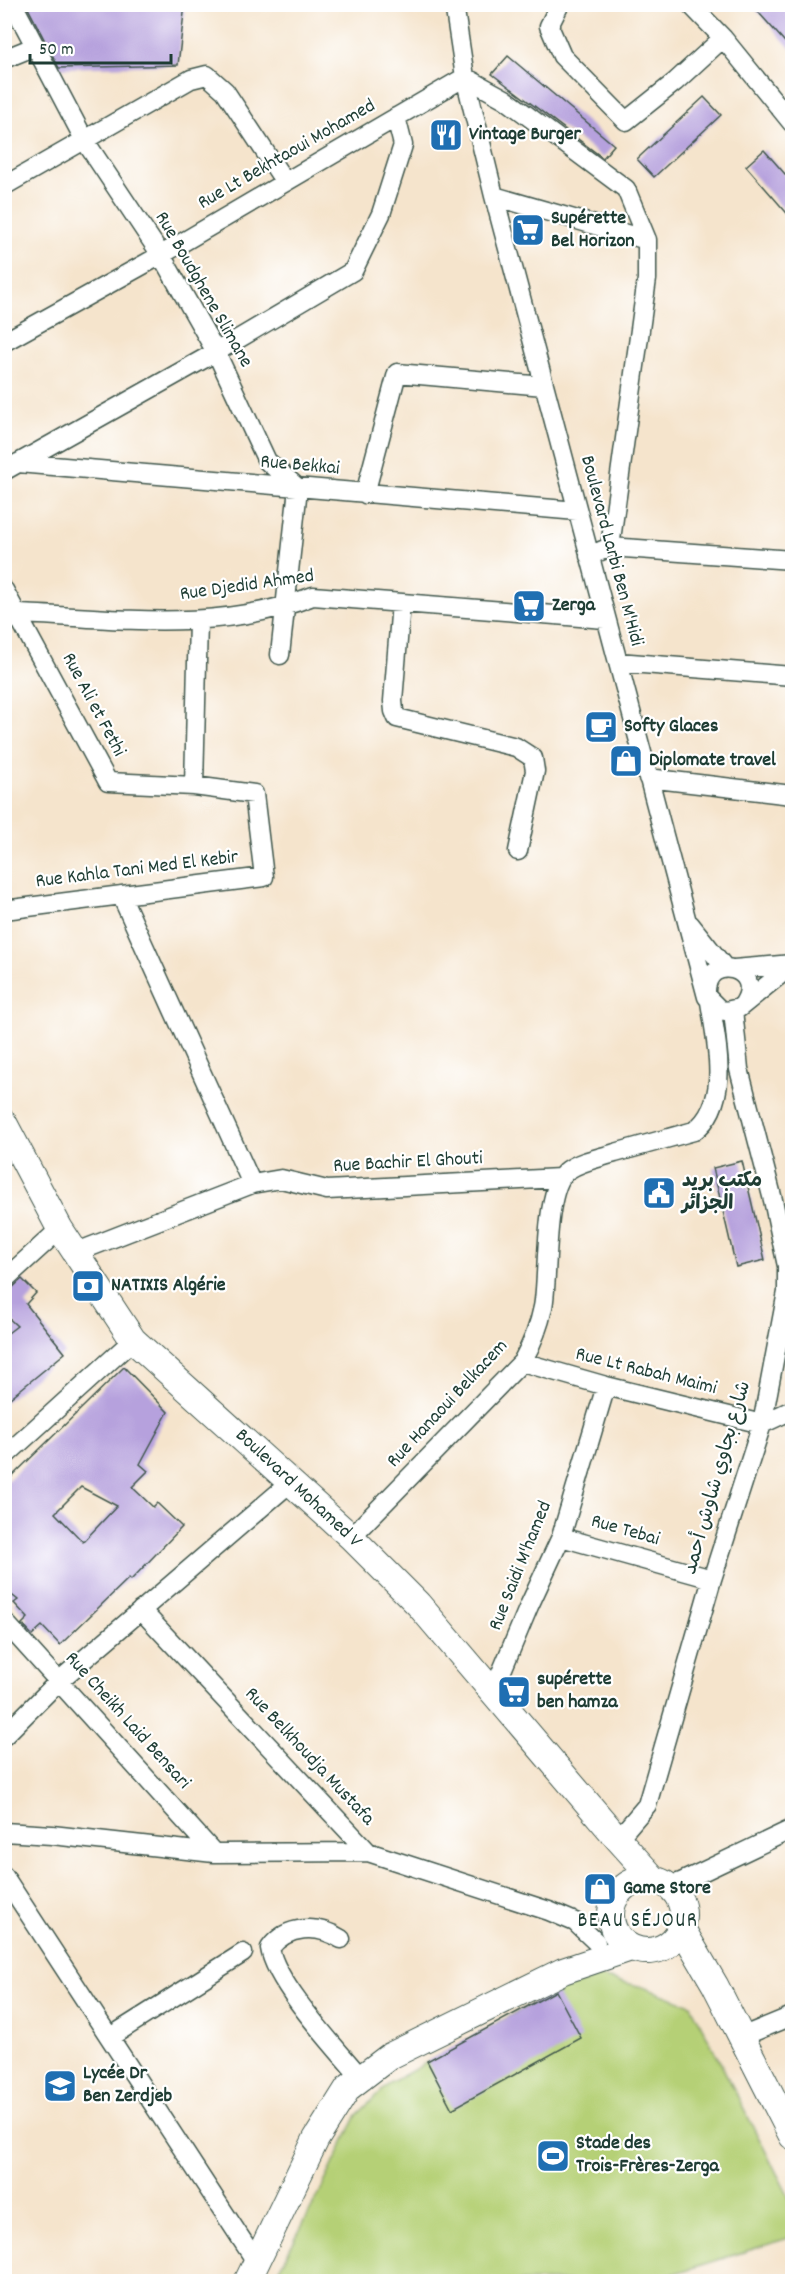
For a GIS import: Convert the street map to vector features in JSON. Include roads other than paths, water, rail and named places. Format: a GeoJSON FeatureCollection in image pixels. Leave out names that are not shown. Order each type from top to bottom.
{"type":"FeatureCollection","features":[{"type":"Feature","properties":{"kind":"main road","name":"Boulevard Mohamed V"},"geometry":{"type":"LineString","coordinates":[[4,1123],[60,1229],[133,1340],[351,1537],[418,1604],[618,1839],[670,1886]]}},
{"type":"Feature","properties":{"kind":"main road"},"geometry":{"type":"LineString","coordinates":[[618,1839],[626,1885]]}},
{"type":"Feature","properties":{"kind":"main road"},"geometry":{"type":"LineString","coordinates":[[563,1971],[604,1935],[611,1904],[617,1893],[626,1885],[634,1880],[670,1886],[683,1916],[674,1936],[649,1952],[631,1948],[620,1940],[604,1935]]}},
{"type":"Feature","properties":{"kind":"main road"},"geometry":{"type":"LineString","coordinates":[[674,1936],[715,1985],[792,2136]]}},
{"type":"Feature","properties":{"kind":"main road"},"geometry":{"type":"LineString","coordinates":[[252,2272],[316,2139],[348,2088],[390,2056],[563,1971],[631,1948]]}},
{"type":"Feature","properties":{"kind":"street","name":"Rue Boudghene Slimane"},"geometry":{"type":"LineString","coordinates":[[13,4],[85,141],[162,255],[216,352],[267,461],[298,488]]}},
{"type":"Feature","properties":{"kind":"street"},"geometry":{"type":"LineString","coordinates":[[560,4],[549,26],[562,56],[626,121],[675,82],[723,39]]}},
{"type":"Feature","properties":{"kind":"street"},"geometry":{"type":"LineString","coordinates":[[690,4],[723,39],[792,123]]}},
{"type":"Feature","properties":{"kind":"street","name":"Boulevard Larbi Ben M'Hidi"},"geometry":{"type":"LineString","coordinates":[[454,7],[465,77],[494,196],[605,619],[708,997],[716,1041],[717,1088],[711,1114],[705,1123],[694,1131],[584,1162],[567,1171],[560,1178]]}},
{"type":"Feature","properties":{"kind":"street"},"geometry":{"type":"LineString","coordinates":[[4,59],[36,46]]}},
{"type":"Feature","properties":{"kind":"street"},"geometry":{"type":"LineString","coordinates":[[4,186],[191,79],[207,75],[225,91],[285,182]]}},
{"type":"Feature","properties":{"kind":"street"},"geometry":{"type":"LineString","coordinates":[[465,77],[505,99],[626,189],[647,240],[647,279],[610,547]]}},
{"type":"Feature","properties":{"kind":"street","name":"Rue Lt Bekhtaoui Mohamed"},"geometry":{"type":"LineString","coordinates":[[4,342],[162,255],[465,77]]}},
{"type":"Feature","properties":{"kind":"street"},"geometry":{"type":"LineString","coordinates":[[8,467],[216,352],[353,271],[381,214],[403,145],[396,117]]}},
{"type":"Feature","properties":{"kind":"street"},"geometry":{"type":"LineString","coordinates":[[494,196],[647,240]]}},
{"type":"Feature","properties":{"kind":"street"},"geometry":{"type":"LineString","coordinates":[[365,494],[397,373],[544,386]]}},
{"type":"Feature","properties":{"kind":"street","name":"Rue Bekkai"},"geometry":{"type":"LineString","coordinates":[[8,467],[577,511]]}},
{"type":"Feature","properties":{"kind":"street"},"geometry":{"type":"LineString","coordinates":[[280,655],[298,488]]}},
{"type":"Feature","properties":{"kind":"street"},"geometry":{"type":"LineString","coordinates":[[589,556],[610,547],[792,560]]}},
{"type":"Feature","properties":{"kind":"street"},"geometry":{"type":"LineString","coordinates":[[4,590],[12,618]]}},
{"type":"Feature","properties":{"kind":"street","name":"Rue Djedid Ahmed"},"geometry":{"type":"LineString","coordinates":[[12,618],[198,621],[285,608],[313,596],[605,619]]}},
{"type":"Feature","properties":{"kind":"street"},"geometry":{"type":"LineString","coordinates":[[401,603],[393,711],[397,718],[516,747],[533,758],[535,771],[518,851]]}},
{"type":"Feature","properties":{"kind":"street","name":"Rue Ali et Fethi"},"geometry":{"type":"LineString","coordinates":[[12,618],[108,782],[194,786],[254,794]]}},
{"type":"Feature","properties":{"kind":"street"},"geometry":{"type":"LineString","coordinates":[[194,786],[198,621]]}},
{"type":"Feature","properties":{"kind":"street"},"geometry":{"type":"LineString","coordinates":[[618,662],[792,676]]}},
{"type":"Feature","properties":{"kind":"street"},"geometry":{"type":"LineString","coordinates":[[648,778],[792,795]]}},
{"type":"Feature","properties":{"kind":"street","name":"Rue Kahla Tani Med El Kebir"},"geometry":{"type":"LineString","coordinates":[[4,910],[264,877],[254,794]]}},
{"type":"Feature","properties":{"kind":"street"},"geometry":{"type":"LineString","coordinates":[[122,895],[252,1184]]}},
{"type":"Feature","properties":{"kind":"street"},"geometry":{"type":"LineString","coordinates":[[685,918],[729,968],[742,974],[748,984],[747,997],[738,1007]]}},
{"type":"Feature","properties":{"kind":"street"},"geometry":{"type":"LineString","coordinates":[[792,965],[738,1007],[720,1010],[708,997],[706,985],[713,974],[729,968],[792,965]]}},
{"type":"Feature","properties":{"kind":"street","name":"شارع بجاوي شاوش أحمد"},"geometry":{"type":"LineString","coordinates":[[618,1839],[647,1805],[712,1579],[762,1424],[790,1291],[773,1200],[740,1069],[738,1007]]}},
{"type":"Feature","properties":{"kind":"street","name":"Rue Bachir El Ghouti"},"geometry":{"type":"LineString","coordinates":[[77,1252],[252,1184],[280,1179],[327,1190],[560,1178]]}},
{"type":"Feature","properties":{"kind":"street","name":"Rue Hanaoui Belkacem"},"geometry":{"type":"LineString","coordinates":[[351,1537],[522,1362],[533,1344],[544,1304],[548,1232],[554,1195],[560,1178]]}},
{"type":"Feature","properties":{"kind":"street"},"geometry":{"type":"LineString","coordinates":[[4,1280],[60,1229]]}},
{"type":"Feature","properties":{"kind":"street"},"geometry":{"type":"LineString","coordinates":[[4,1457],[133,1340]]}},
{"type":"Feature","properties":{"kind":"street","name":"Rue Lt Rabah Maimi"},"geometry":{"type":"LineString","coordinates":[[522,1362],[606,1386],[762,1424]]}},
{"type":"Feature","properties":{"kind":"street","name":"Rue Saidi M'hamed"},"geometry":{"type":"LineString","coordinates":[[493,1692],[561,1537],[606,1386]]}},
{"type":"Feature","properties":{"kind":"street"},"geometry":{"type":"LineString","coordinates":[[762,1424],[792,1410]]}},
{"type":"Feature","properties":{"kind":"street"},"geometry":{"type":"LineString","coordinates":[[4,1736],[60,1680],[291,1482]]}},
{"type":"Feature","properties":{"kind":"street","name":"Rue Tebai"},"geometry":{"type":"LineString","coordinates":[[561,1537],[712,1579]]}},
{"type":"Feature","properties":{"kind":"street","name":"Rue Belkhoudja Mustafa"},"geometry":{"type":"LineString","coordinates":[[141,1610],[368,1852]]}},
{"type":"Feature","properties":{"kind":"street","name":"Rue Cheikh Laid Bensari"},"geometry":{"type":"LineString","coordinates":[[4,1621],[60,1680],[214,1853]]}},
{"type":"Feature","properties":{"kind":"street"},"geometry":{"type":"LineString","coordinates":[[670,1886],[792,1829]]}},
{"type":"Feature","properties":{"kind":"street","name":"Rue Belkhoudja Mustafa"},"geometry":{"type":"LineString","coordinates":[[4,1832],[214,1853],[368,1852]]}},
{"type":"Feature","properties":{"kind":"street"},"geometry":{"type":"LineString","coordinates":[[368,1852],[549,1911],[604,1935]]}},
{"type":"Feature","properties":{"kind":"street"},"geometry":{"type":"LineString","coordinates":[[4,1876],[110,2037],[252,2272]]}},
{"type":"Feature","properties":{"kind":"street"},"geometry":{"type":"LineString","coordinates":[[341,1938],[328,1930],[307,1928],[289,1932],[275,1941],[270,1948],[271,1959],[283,1981],[361,2078]]}},
{"type":"Feature","properties":{"kind":"street"},"geometry":{"type":"LineString","coordinates":[[110,2037],[243,1953]]}},
{"type":"Feature","properties":{"kind":"street"},"geometry":{"type":"LineString","coordinates":[[741,2037],[792,2016]]}},
{"type":"Feature","properties":{"kind":"place","name":"Vintage Burger"},"geometry":{"type":"Point","coordinates":[446,135]}},
{"type":"Feature","properties":{"kind":"place","name":"Supérette Bel Horizon"},"geometry":{"type":"Point","coordinates":[528,230]}},
{"type":"Feature","properties":{"kind":"place","name":"Zerga"},"geometry":{"type":"Point","coordinates":[529,606]}},
{"type":"Feature","properties":{"kind":"place","name":"Softy Glaces"},"geometry":{"type":"Point","coordinates":[601,727]}},
{"type":"Feature","properties":{"kind":"place","name":"Diplomate travel"},"geometry":{"type":"Point","coordinates":[626,761]}},
{"type":"Feature","properties":{"kind":"place","name":"مكتب بريد الجزائر"},"geometry":{"type":"Point","coordinates":[659,1193]}},
{"type":"Feature","properties":{"kind":"place","name":"NATIXIS Algérie"},"geometry":{"type":"Point","coordinates":[88,1286]}},
{"type":"Feature","properties":{"kind":"place","name":"supérette ben hamza"},"geometry":{"type":"Point","coordinates":[514,1692]}},
{"type":"Feature","properties":{"kind":"place","name":"Game Store"},"geometry":{"type":"Point","coordinates":[600,1889]}},
{"type":"Feature","properties":{"kind":"place","name":"Lycée Dr Ben Zerdjeb"},"geometry":{"type":"Point","coordinates":[60,2086]}},
{"type":"Feature","properties":{"kind":"place","name":"Stade des Trois-Frères-Zerga"},"geometry":{"type":"Point","coordinates":[553,2156]}},
{"type":"Feature","properties":{"kind":"district","name":"BEAU SÉJOUR"},"geometry":{"type":"Point","coordinates":[638,1922]}}]}
